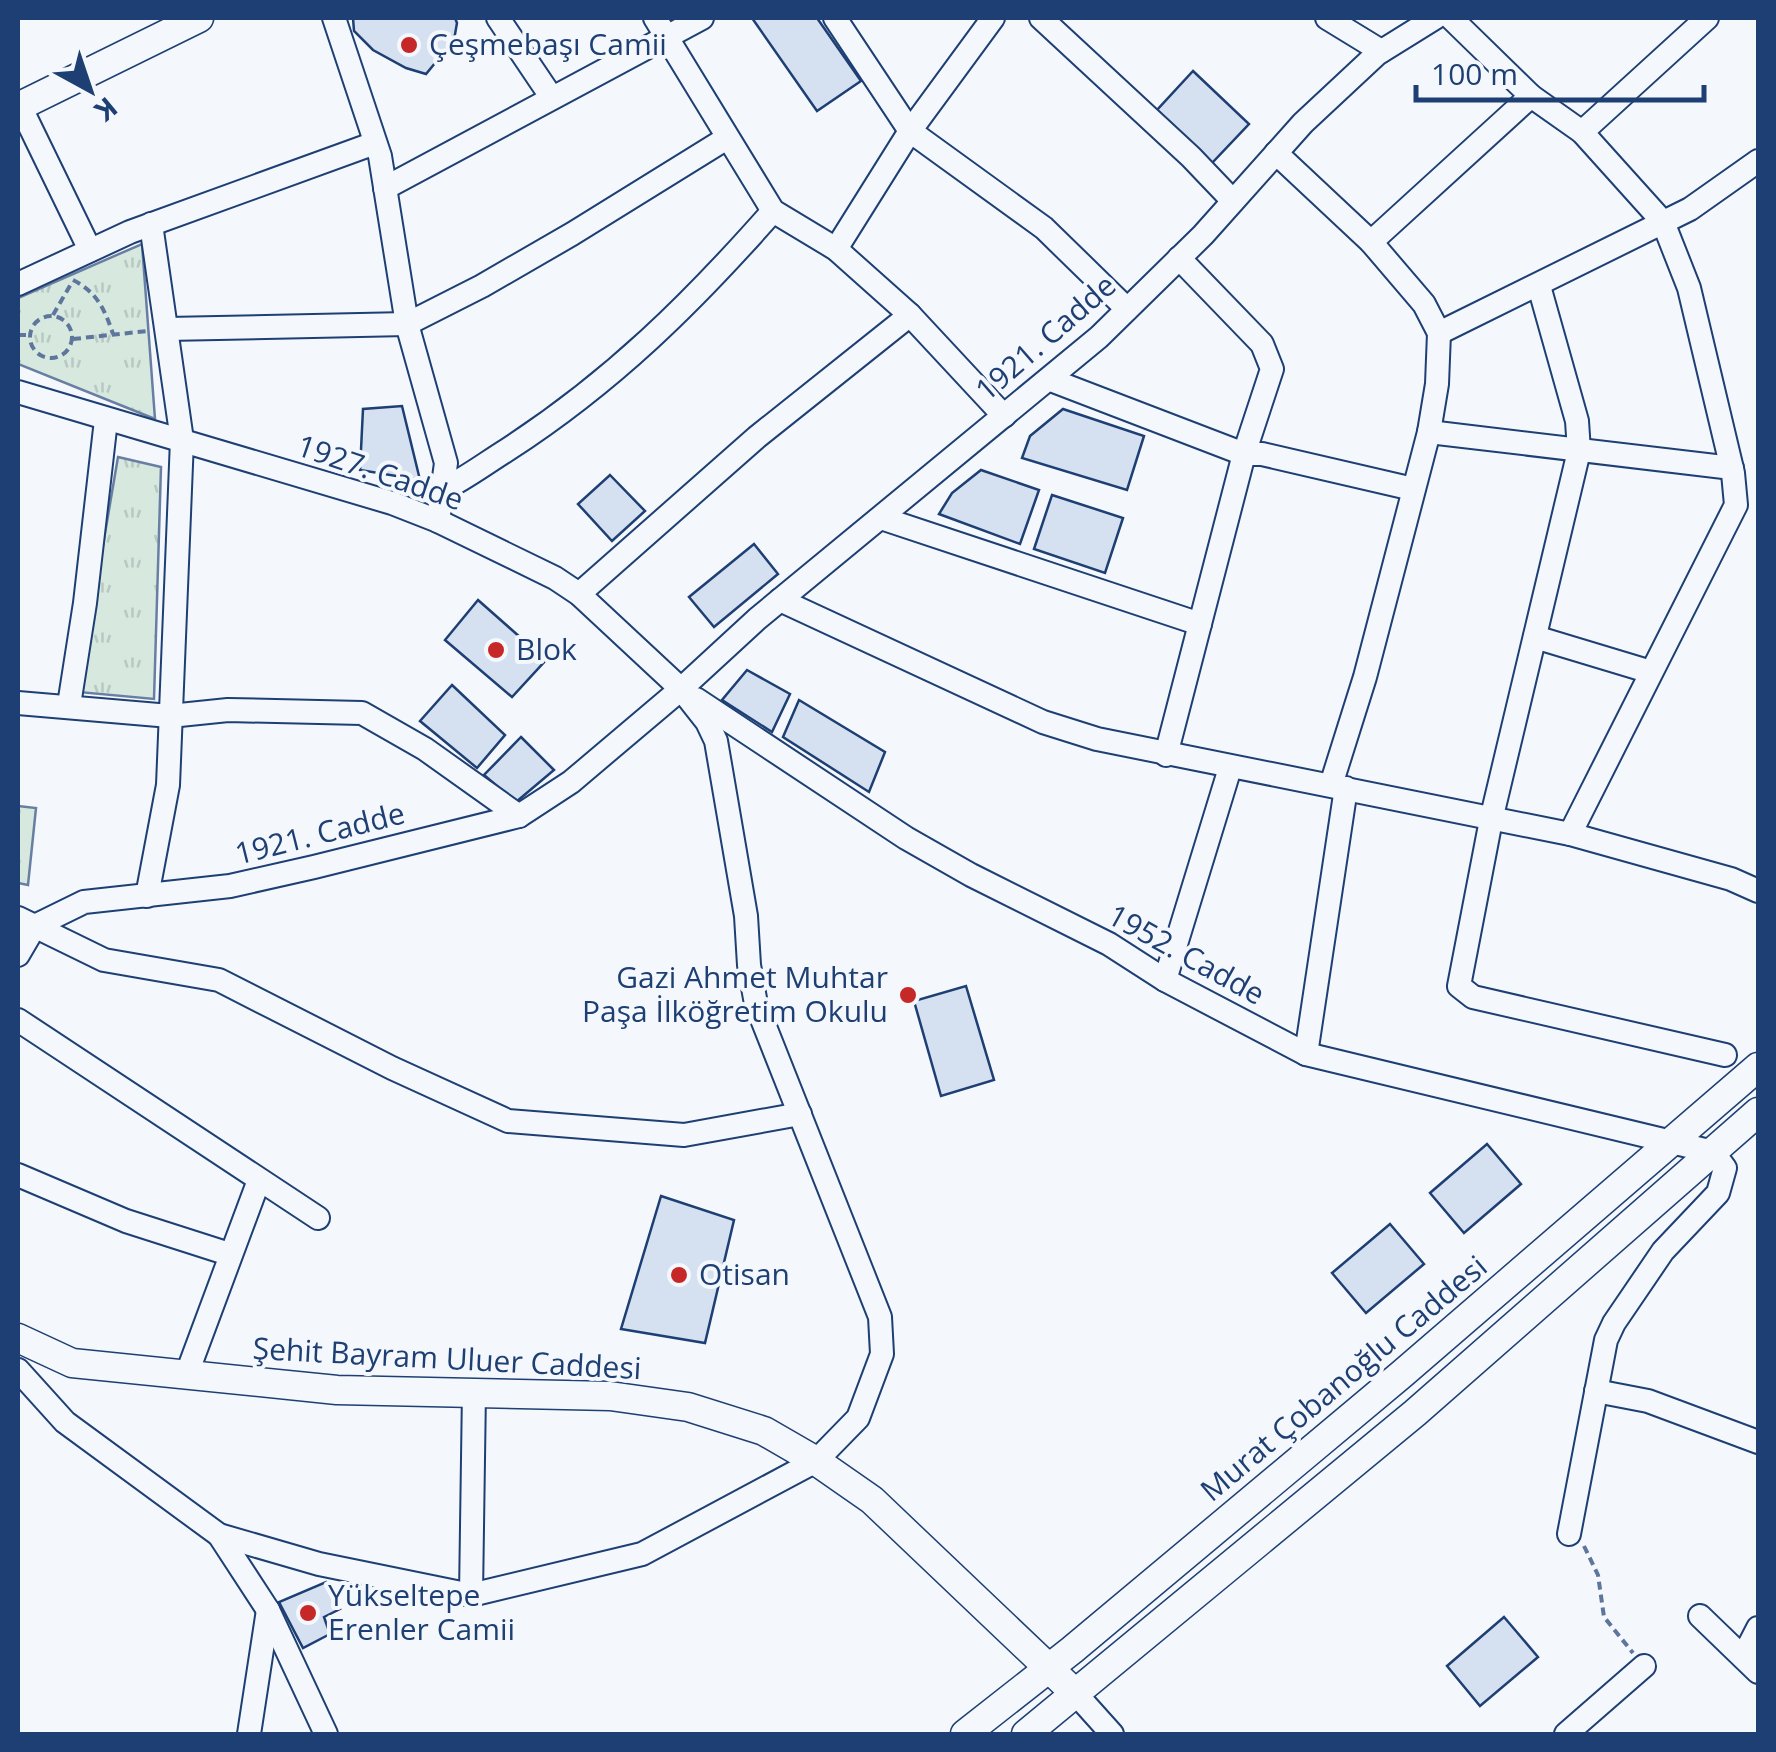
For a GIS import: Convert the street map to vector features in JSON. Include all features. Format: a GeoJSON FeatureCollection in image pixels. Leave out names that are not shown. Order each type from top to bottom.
{"type":"FeatureCollection","features":[{"type":"Feature","properties":{"kind":"main road"},"geometry":{"type":"LineString","coordinates":[[19,106],[181,21]]}},
{"type":"Feature","properties":{"kind":"main road","name":"Murat Çobanoğlu Caddesi"},"geometry":{"type":"LineString","coordinates":[[965,1734],[1387,1387],[1758,1067]]}},
{"type":"Feature","properties":{"kind":"main road"},"geometry":{"type":"LineString","coordinates":[[1026,1734],[1415,1413],[1758,1112]]}},
{"type":"Feature","properties":{"kind":"main road","name":"Şehit Bayram Uluer Caddesi"},"geometry":{"type":"LineString","coordinates":[[18,1338],[72,1363],[337,1390],[610,1396],[688,1408],[764,1431],[872,1500],[1077,1695]]}},
{"type":"Feature","properties":{"kind":"street"},"geometry":{"type":"LineString","coordinates":[[334,18],[375,143],[407,324],[446,463],[438,521]]}},
{"type":"Feature","properties":{"kind":"street"},"geometry":{"type":"LineString","coordinates":[[498,18],[552,98]]}},
{"type":"Feature","properties":{"kind":"street"},"geometry":{"type":"LineString","coordinates":[[385,188],[552,98],[660,28],[702,18]]}},
{"type":"Feature","properties":{"kind":"street"},"geometry":{"type":"LineString","coordinates":[[835,18],[910,131],[1044,228],[1127,309]]}},
{"type":"Feature","properties":{"kind":"street"},"geometry":{"type":"LineString","coordinates":[[836,249],[910,131],[993,18]]}},
{"type":"Feature","properties":{"kind":"street"},"geometry":{"type":"LineString","coordinates":[[1042,18],[1191,156],[1233,201]]}},
{"type":"Feature","properties":{"kind":"street"},"geometry":{"type":"LineString","coordinates":[[1327,18],[1381,51]]}},
{"type":"Feature","properties":{"kind":"street","name":"1921. Cadde"},"geometry":{"type":"LineString","coordinates":[[26,922],[84,902],[230,886],[520,816],[571,782],[780,600],[1051,380],[1180,258],[1303,123],[1381,51],[1435,18]]}},
{"type":"Feature","properties":{"kind":"street"},"geometry":{"type":"LineString","coordinates":[[1451,18],[1531,96],[1582,132],[1663,222],[1689,288],[1732,468],[1748,504],[1651,672],[1570,834]]}},
{"type":"Feature","properties":{"kind":"street"},"geometry":{"type":"LineString","coordinates":[[1582,132],[1707,18]]}},
{"type":"Feature","properties":{"kind":"street"},"geometry":{"type":"LineString","coordinates":[[660,28],[773,211],[836,249],[910,315],[1004,416]]}},
{"type":"Feature","properties":{"kind":"street"},"geometry":{"type":"LineString","coordinates":[[1371,242],[1531,96]]}},
{"type":"Feature","properties":{"kind":"street"},"geometry":{"type":"LineString","coordinates":[[19,106],[90,250]]}},
{"type":"Feature","properties":{"kind":"street"},"geometry":{"type":"LineString","coordinates":[[167,329],[407,324],[572,234],[727,138]]}},
{"type":"Feature","properties":{"kind":"street"},"geometry":{"type":"LineString","coordinates":[[18,284],[151,224],[375,143]]}},
{"type":"Feature","properties":{"kind":"street"},"geometry":{"type":"LineString","coordinates":[[1276,153],[1371,242],[1424,304],[1439,333],[1430,432],[1338,786],[1306,1054]]}},
{"type":"Feature","properties":{"kind":"street"},"geometry":{"type":"LineString","coordinates":[[1439,333],[1690,209],[1758,161]]}},
{"type":"Feature","properties":{"kind":"street"},"geometry":{"type":"LineString","coordinates":[[442,490],[561,415],[630,360],[718,274],[773,211]]}},
{"type":"Feature","properties":{"kind":"street"},"geometry":{"type":"LineString","coordinates":[[147,896],[168,785],[182,440],[151,224]]}},
{"type":"Feature","properties":{"kind":"street"},"geometry":{"type":"LineString","coordinates":[[1166,755],[1244,454],[1272,370],[1262,344],[1180,258]]}},
{"type":"Feature","properties":{"kind":"street"},"geometry":{"type":"LineString","coordinates":[[1539,286],[1577,421],[1579,451],[1491,820],[1459,986],[1473,997],[1725,1055]]}},
{"type":"Feature","properties":{"kind":"street"},"geometry":{"type":"LineString","coordinates":[[579,594],[758,437],[910,315]]}},
{"type":"Feature","properties":{"kind":"street"},"geometry":{"type":"LineString","coordinates":[[1051,380],[1244,454],[1262,454],[1413,490]]}},
{"type":"Feature","properties":{"kind":"street","name":"1927. Cadde"},"geometry":{"type":"LineString","coordinates":[[18,392],[392,503],[438,521],[555,578],[579,594],[681,689]]}},
{"type":"Feature","properties":{"kind":"street"},"geometry":{"type":"LineString","coordinates":[[69,705],[106,420]]}},
{"type":"Feature","properties":{"kind":"street"},"geometry":{"type":"LineString","coordinates":[[1430,432],[1732,468]]}},
{"type":"Feature","properties":{"kind":"street"},"geometry":{"type":"LineString","coordinates":[[881,518],[1200,624]]}},
{"type":"Feature","properties":{"kind":"street"},"geometry":{"type":"LineString","coordinates":[[780,600],[1043,722],[1096,739],[1570,834],[1757,887]]}},
{"type":"Feature","properties":{"kind":"street"},"geometry":{"type":"LineString","coordinates":[[1534,637],[1651,672]]}},
{"type":"Feature","properties":{"kind":"street"},"geometry":{"type":"LineString","coordinates":[[18,1370],[65,1422],[220,1534],[319,1564],[471,1596],[642,1554],[816,1462],[858,1418],[882,1354],[880,1318],[756,1004],[746,916],[716,740],[681,689]]}},
{"type":"Feature","properties":{"kind":"street","name":"1952. Cadde"},"geometry":{"type":"LineString","coordinates":[[681,689],[906,838],[1109,944],[1165,980],[1306,1054],[1713,1152]]}},
{"type":"Feature","properties":{"kind":"street"},"geometry":{"type":"LineString","coordinates":[[18,703],[170,716],[228,710],[362,712],[425,749],[520,816]]}},
{"type":"Feature","properties":{"kind":"street"},"geometry":{"type":"LineString","coordinates":[[1165,980],[1230,768]]}},
{"type":"Feature","properties":{"kind":"street"},"geometry":{"type":"LineString","coordinates":[[18,956],[26,922],[104,960],[219,980],[508,1122],[684,1135],[800,1114]]}},
{"type":"Feature","properties":{"kind":"street"},"geometry":{"type":"LineString","coordinates":[[18,1020],[318,1218]]}},
{"type":"Feature","properties":{"kind":"street"},"geometry":{"type":"LineString","coordinates":[[1569,1534],[1606,1340],[1628,1298],[1663,1251],[1718,1193],[1725,1168],[1713,1152]]}},
{"type":"Feature","properties":{"kind":"street"},"geometry":{"type":"LineString","coordinates":[[18,1175],[126,1221],[229,1254]]}},
{"type":"Feature","properties":{"kind":"street"},"geometry":{"type":"LineString","coordinates":[[186,1376],[259,1180]]}},
{"type":"Feature","properties":{"kind":"street"},"geometry":{"type":"LineString","coordinates":[[471,1596],[474,1391]]}},
{"type":"Feature","properties":{"kind":"street"},"geometry":{"type":"LineString","coordinates":[[1596,1391],[1648,1401],[1758,1442]]}},
{"type":"Feature","properties":{"kind":"street"},"geometry":{"type":"LineString","coordinates":[[220,1534],[268,1610],[326,1734]]}},
{"type":"Feature","properties":{"kind":"street"},"geometry":{"type":"LineString","coordinates":[[249,1734],[268,1610]]}},
{"type":"Feature","properties":{"kind":"street"},"geometry":{"type":"LineString","coordinates":[[1700,1616],[1751,1664]]}},
{"type":"Feature","properties":{"kind":"street"},"geometry":{"type":"LineString","coordinates":[[1751,1664],[1758,1628]]}},
{"type":"Feature","properties":{"kind":"street"},"geometry":{"type":"LineString","coordinates":[[1566,1734],[1644,1666]]}},
{"type":"Feature","properties":{"kind":"street"},"geometry":{"type":"LineString","coordinates":[[1077,1695],[1112,1734]]}},
{"type":"Feature","properties":{"kind":"path"},"geometry":{"type":"LineString","coordinates":[[73,280],[100,301],[113,335]]}},
{"type":"Feature","properties":{"kind":"path"},"geometry":{"type":"LineString","coordinates":[[73,339],[66,320],[53,315],[35,322],[30,335],[34,349],[46,358],[60,356],[73,339],[167,329]]}},
{"type":"Feature","properties":{"kind":"path"},"geometry":{"type":"LineString","coordinates":[[18,336],[30,335]]}},
{"type":"Feature","properties":{"kind":"path"},"geometry":{"type":"LineString","coordinates":[[1569,1534],[1586,1550],[1595,1566],[1604,1617],[1644,1666]]}},
{"type":"Feature","properties":{"kind":"green space"},"geometry":{"type":"Polygon","coordinates":[[[142,244],[155,419],[18,364],[18,298],[142,244]]]}},
{"type":"Feature","properties":{"kind":"green space"},"geometry":{"type":"Polygon","coordinates":[[[118,457],[161,467],[154,699],[78,692],[118,457]]]}},
{"type":"Feature","properties":{"kind":"green space"},"geometry":{"type":"Polygon","coordinates":[[[18,806],[36,808],[28,885],[18,883],[18,806]]]}},
{"type":"Feature","properties":{"kind":"building","name":"Çeşmebaşı Camii"},"geometry":{"type":"Polygon","coordinates":[[[353,18],[455,18],[457,23],[454,40],[426,74],[373,50],[354,31],[353,18]]]}},
{"type":"Feature","properties":{"kind":"building"},"geometry":{"type":"Polygon","coordinates":[[[752,18],[817,18],[861,81],[817,111],[752,18]]]}},
{"type":"Feature","properties":{"kind":"building"},"geometry":{"type":"Polygon","coordinates":[[[1193,71],[1249,124],[1212,163],[1157,110],[1193,71]]]}},
{"type":"Feature","properties":{"kind":"building"},"geometry":{"type":"Polygon","coordinates":[[[402,406],[420,480],[360,470],[363,409],[402,406]]]}},
{"type":"Feature","properties":{"kind":"building"},"geometry":{"type":"Polygon","coordinates":[[[1063,409],[1144,436],[1127,490],[1022,458],[1030,436],[1063,409]]]}},
{"type":"Feature","properties":{"kind":"building"},"geometry":{"type":"Polygon","coordinates":[[[981,470],[1039,490],[1020,544],[939,514],[952,493],[981,470]]]}},
{"type":"Feature","properties":{"kind":"building"},"geometry":{"type":"Polygon","coordinates":[[[610,475],[645,511],[612,541],[578,504],[610,475]]]}},
{"type":"Feature","properties":{"kind":"building"},"geometry":{"type":"Polygon","coordinates":[[[1052,495],[1123,518],[1105,573],[1034,549],[1052,495]]]}},
{"type":"Feature","properties":{"kind":"building"},"geometry":{"type":"Polygon","coordinates":[[[754,544],[778,574],[714,627],[689,597],[754,544]]]}},
{"type":"Feature","properties":{"kind":"building","name":"Blok"},"geometry":{"type":"Polygon","coordinates":[[[478,600],[546,660],[512,697],[445,640],[478,600]]]}},
{"type":"Feature","properties":{"kind":"building"},"geometry":{"type":"Polygon","coordinates":[[[747,670],[790,694],[772,732],[722,700],[747,670]]]}},
{"type":"Feature","properties":{"kind":"building","name":"Blok"},"geometry":{"type":"Polygon","coordinates":[[[452,685],[505,735],[477,768],[420,721],[452,685]]]}},
{"type":"Feature","properties":{"kind":"building"},"geometry":{"type":"Polygon","coordinates":[[[799,700],[885,752],[869,792],[783,737],[799,700]]]}},
{"type":"Feature","properties":{"kind":"building","name":"Blok"},"geometry":{"type":"Polygon","coordinates":[[[521,737],[554,770],[516,802],[484,775],[521,737]]]}},
{"type":"Feature","properties":{"kind":"building"},"geometry":{"type":"Polygon","coordinates":[[[966,986],[994,1080],[941,1096],[914,1001],[966,986]]]}},
{"type":"Feature","properties":{"kind":"building"},"geometry":{"type":"Polygon","coordinates":[[[1487,1144],[1521,1184],[1464,1233],[1430,1193],[1487,1144]]]}},
{"type":"Feature","properties":{"kind":"building","name":"Otisan"},"geometry":{"type":"Polygon","coordinates":[[[661,1196],[734,1220],[705,1343],[621,1329],[661,1196]]]}},
{"type":"Feature","properties":{"kind":"building"},"geometry":{"type":"Polygon","coordinates":[[[1390,1224],[1424,1264],[1366,1313],[1332,1273],[1390,1224]]]}},
{"type":"Feature","properties":{"kind":"building","name":"Yükseltepe Erenler Camii"},"geometry":{"type":"Polygon","coordinates":[[[326,1582],[340,1609],[324,1617],[330,1634],[303,1648],[279,1602],[326,1582]]]}},
{"type":"Feature","properties":{"kind":"building"},"geometry":{"type":"Polygon","coordinates":[[[1504,1617],[1538,1657],[1480,1706],[1447,1666],[1504,1617]]]}},
{"type":"Feature","properties":{"kind":"place","name":"Çeşmebaşı Camii"},"geometry":{"type":"Point","coordinates":[409,45]}},
{"type":"Feature","properties":{"kind":"place","name":"Blok"},"geometry":{"type":"Point","coordinates":[496,650]}},
{"type":"Feature","properties":{"kind":"place","name":"Gazi Ahmet Muhtar Paşa İlköğretim Okulu"},"geometry":{"type":"Point","coordinates":[908,995]}},
{"type":"Feature","properties":{"kind":"place","name":"Otisan"},"geometry":{"type":"Point","coordinates":[679,1275]}},
{"type":"Feature","properties":{"kind":"place","name":"Yükseltepe Erenler Camii"},"geometry":{"type":"Point","coordinates":[308,1613]}}]}
